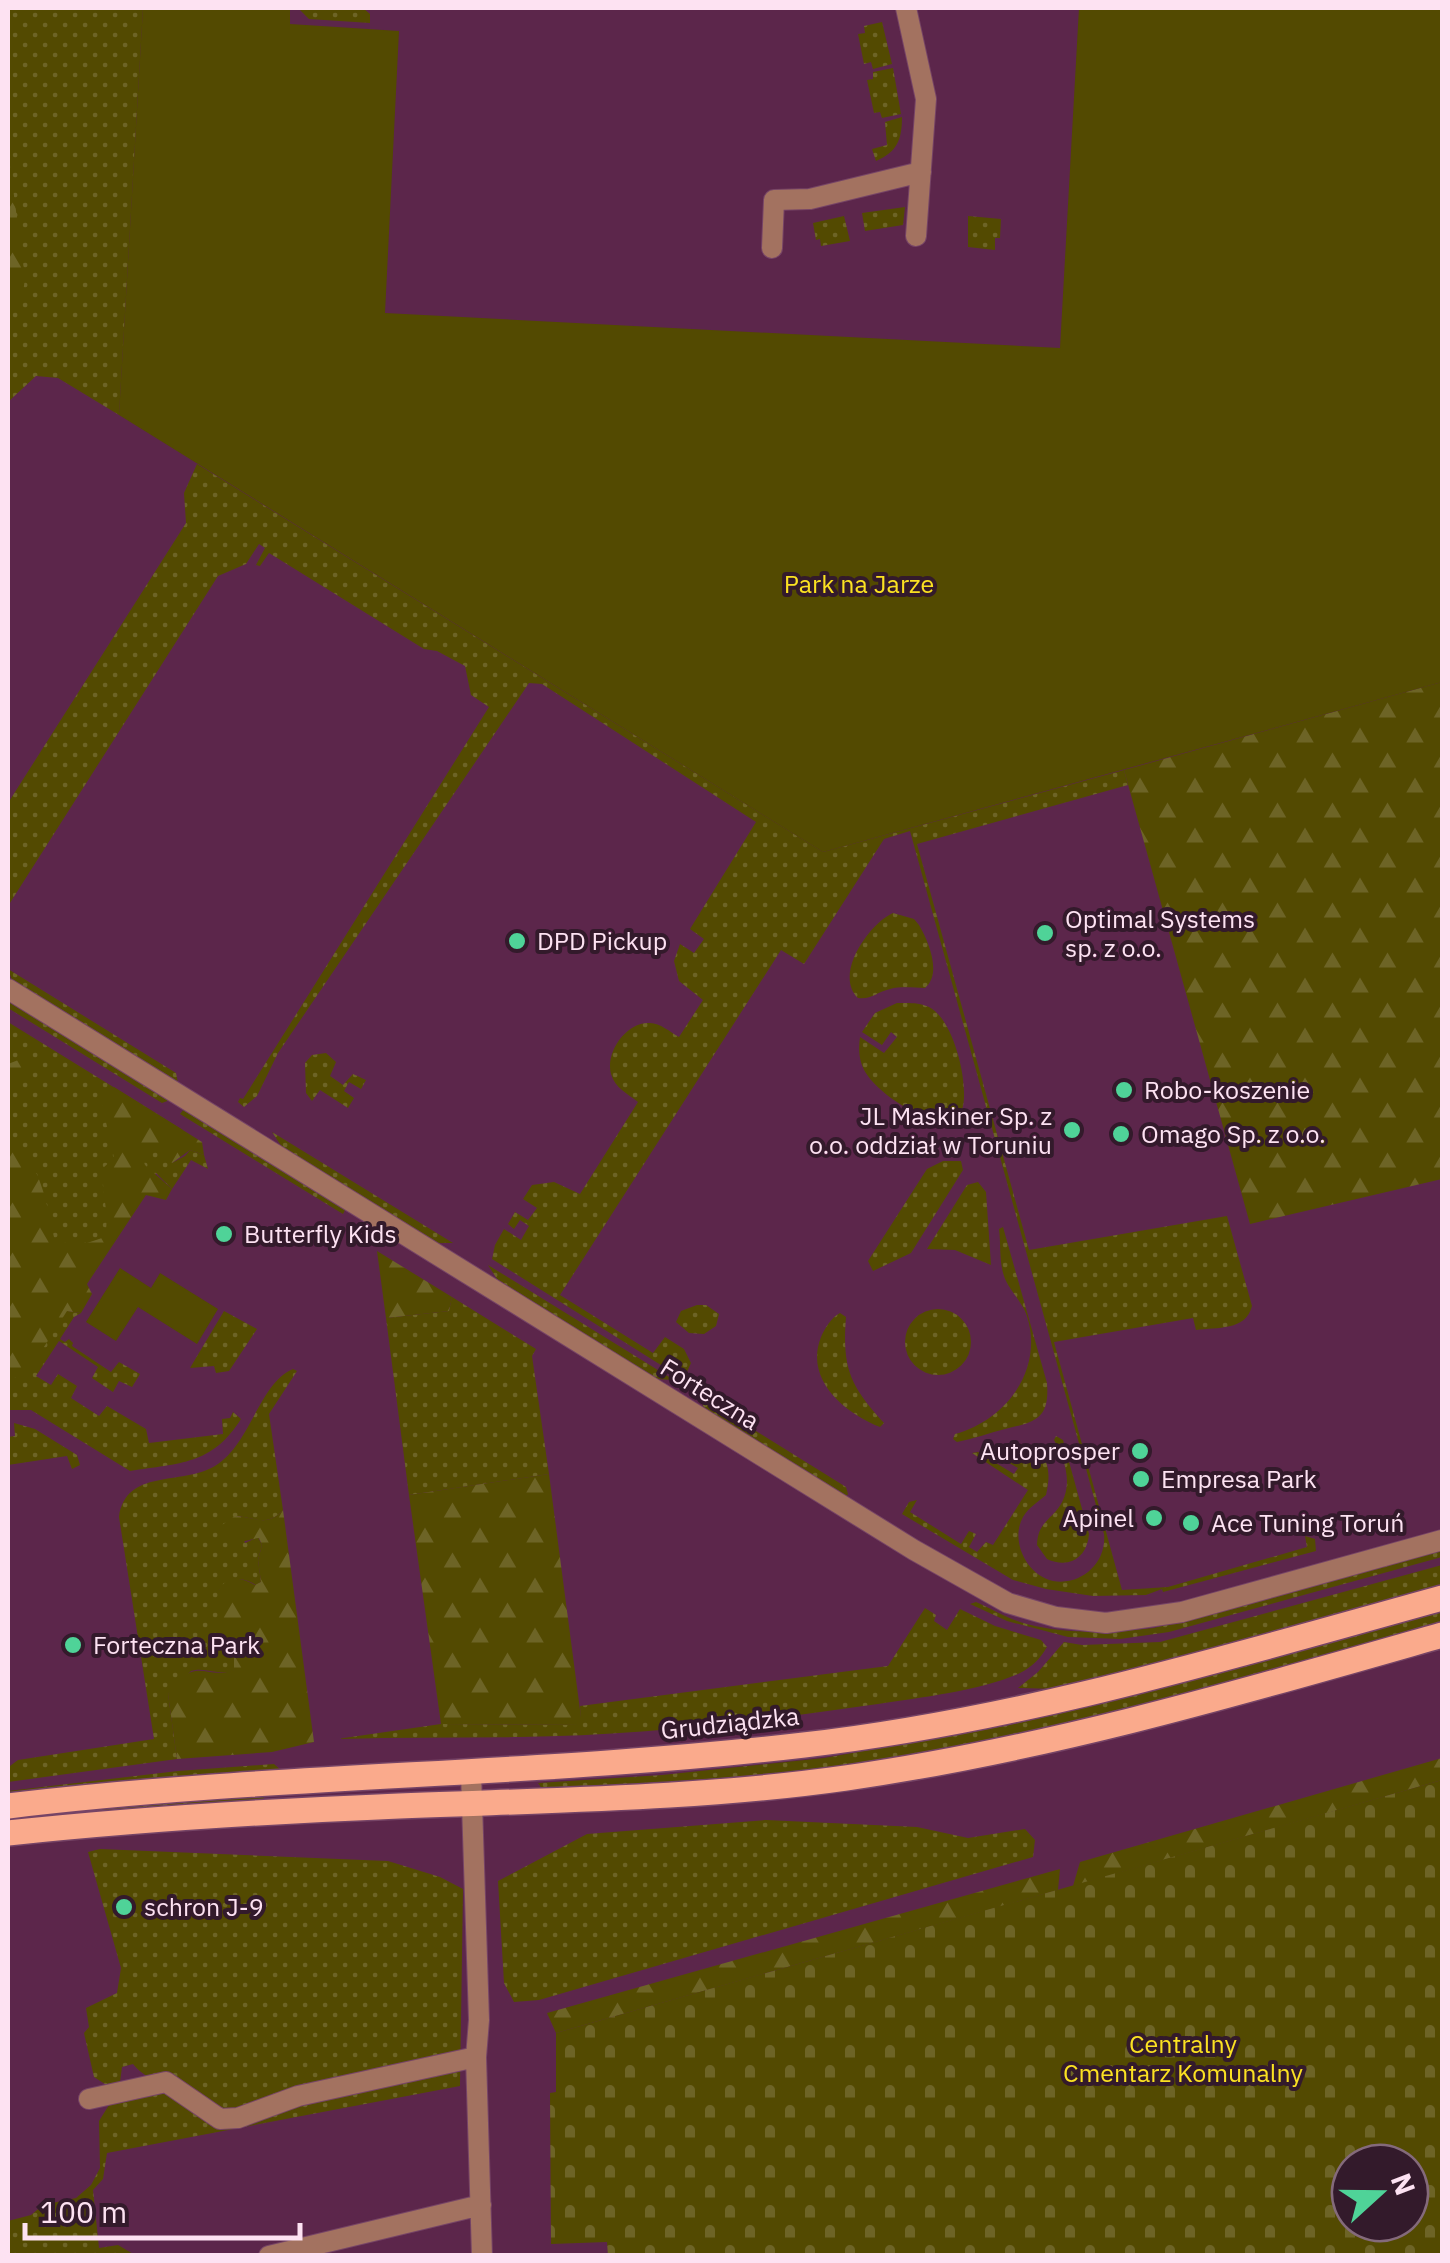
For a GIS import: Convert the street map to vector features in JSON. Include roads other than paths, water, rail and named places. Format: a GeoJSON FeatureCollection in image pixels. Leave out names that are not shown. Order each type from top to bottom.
{"type":"FeatureCollection","features":[{"type":"Feature","properties":{"kind":"main road","name":"Grudziądzka"},"geometry":{"type":"LineString","coordinates":[[8,1806],[212,1785],[651,1762],[808,1745],[960,1721],[1121,1686],[1442,1598]]}},
{"type":"Feature","properties":{"kind":"main road"},"geometry":{"type":"LineString","coordinates":[[8,1834],[200,1816],[642,1796],[786,1785],[992,1754],[1144,1717],[1442,1635]]}},
{"type":"Feature","properties":{"kind":"street"},"geometry":{"type":"LineString","coordinates":[[906,8],[926,99],[916,236]]}},
{"type":"Feature","properties":{"kind":"street"},"geometry":{"type":"LineString","coordinates":[[772,248],[774,200],[810,199],[921,172]]}},
{"type":"Feature","properties":{"kind":"street","name":"Forteczna"},"geometry":{"type":"LineString","coordinates":[[8,989],[914,1550],[1008,1603],[1078,1621],[1106,1623],[1157,1617],[1442,1540]]}},
{"type":"Feature","properties":{"kind":"street"},"geometry":{"type":"LineString","coordinates":[[471,1772],[480,2020],[476,2057],[482,2256]]}},
{"type":"Feature","properties":{"kind":"street"},"geometry":{"type":"LineString","coordinates":[[90,2098],[166,2082],[220,2119],[238,2118],[298,2096],[476,2057]]}},
{"type":"Feature","properties":{"kind":"street"},"geometry":{"type":"LineString","coordinates":[[269,2256],[481,2205]]}},
{"type":"Feature","properties":{"kind":"place","name":"Optimal Systems sp. z o.o."},"geometry":{"type":"Point","coordinates":[1045,933]}},
{"type":"Feature","properties":{"kind":"place","name":"DPD Pickup"},"geometry":{"type":"Point","coordinates":[517,941]}},
{"type":"Feature","properties":{"kind":"place","name":"Robo-koszenie"},"geometry":{"type":"Point","coordinates":[1124,1090]}},
{"type":"Feature","properties":{"kind":"place","name":"JL Maskiner Sp. z o.o. oddział w Toruniu"},"geometry":{"type":"Point","coordinates":[1072,1130]}},
{"type":"Feature","properties":{"kind":"place","name":"Omago Sp. z o.o."},"geometry":{"type":"Point","coordinates":[1121,1134]}},
{"type":"Feature","properties":{"kind":"place","name":"Butterfly Kids"},"geometry":{"type":"Point","coordinates":[224,1234]}},
{"type":"Feature","properties":{"kind":"place","name":"Autoprosper"},"geometry":{"type":"Point","coordinates":[1140,1451]}},
{"type":"Feature","properties":{"kind":"place","name":"Empresa Park"},"geometry":{"type":"Point","coordinates":[1141,1479]}},
{"type":"Feature","properties":{"kind":"place","name":"Apinel"},"geometry":{"type":"Point","coordinates":[1154,1518]}},
{"type":"Feature","properties":{"kind":"place","name":"Ace Tuning Toruń"},"geometry":{"type":"Point","coordinates":[1191,1523]}},
{"type":"Feature","properties":{"kind":"place","name":"Forteczna Park"},"geometry":{"type":"Point","coordinates":[73,1645]}},
{"type":"Feature","properties":{"kind":"place","name":"schron J-9"},"geometry":{"type":"Point","coordinates":[124,1907]}},
{"type":"Feature","properties":{"kind":"park label","name":"Park na Jarze"},"geometry":{"type":"Point","coordinates":[859,584]}},
{"type":"Feature","properties":{"kind":"park label","name":"Centralny Cmentarz Komunalny"},"geometry":{"type":"Point","coordinates":[1183,2058]}}]}
